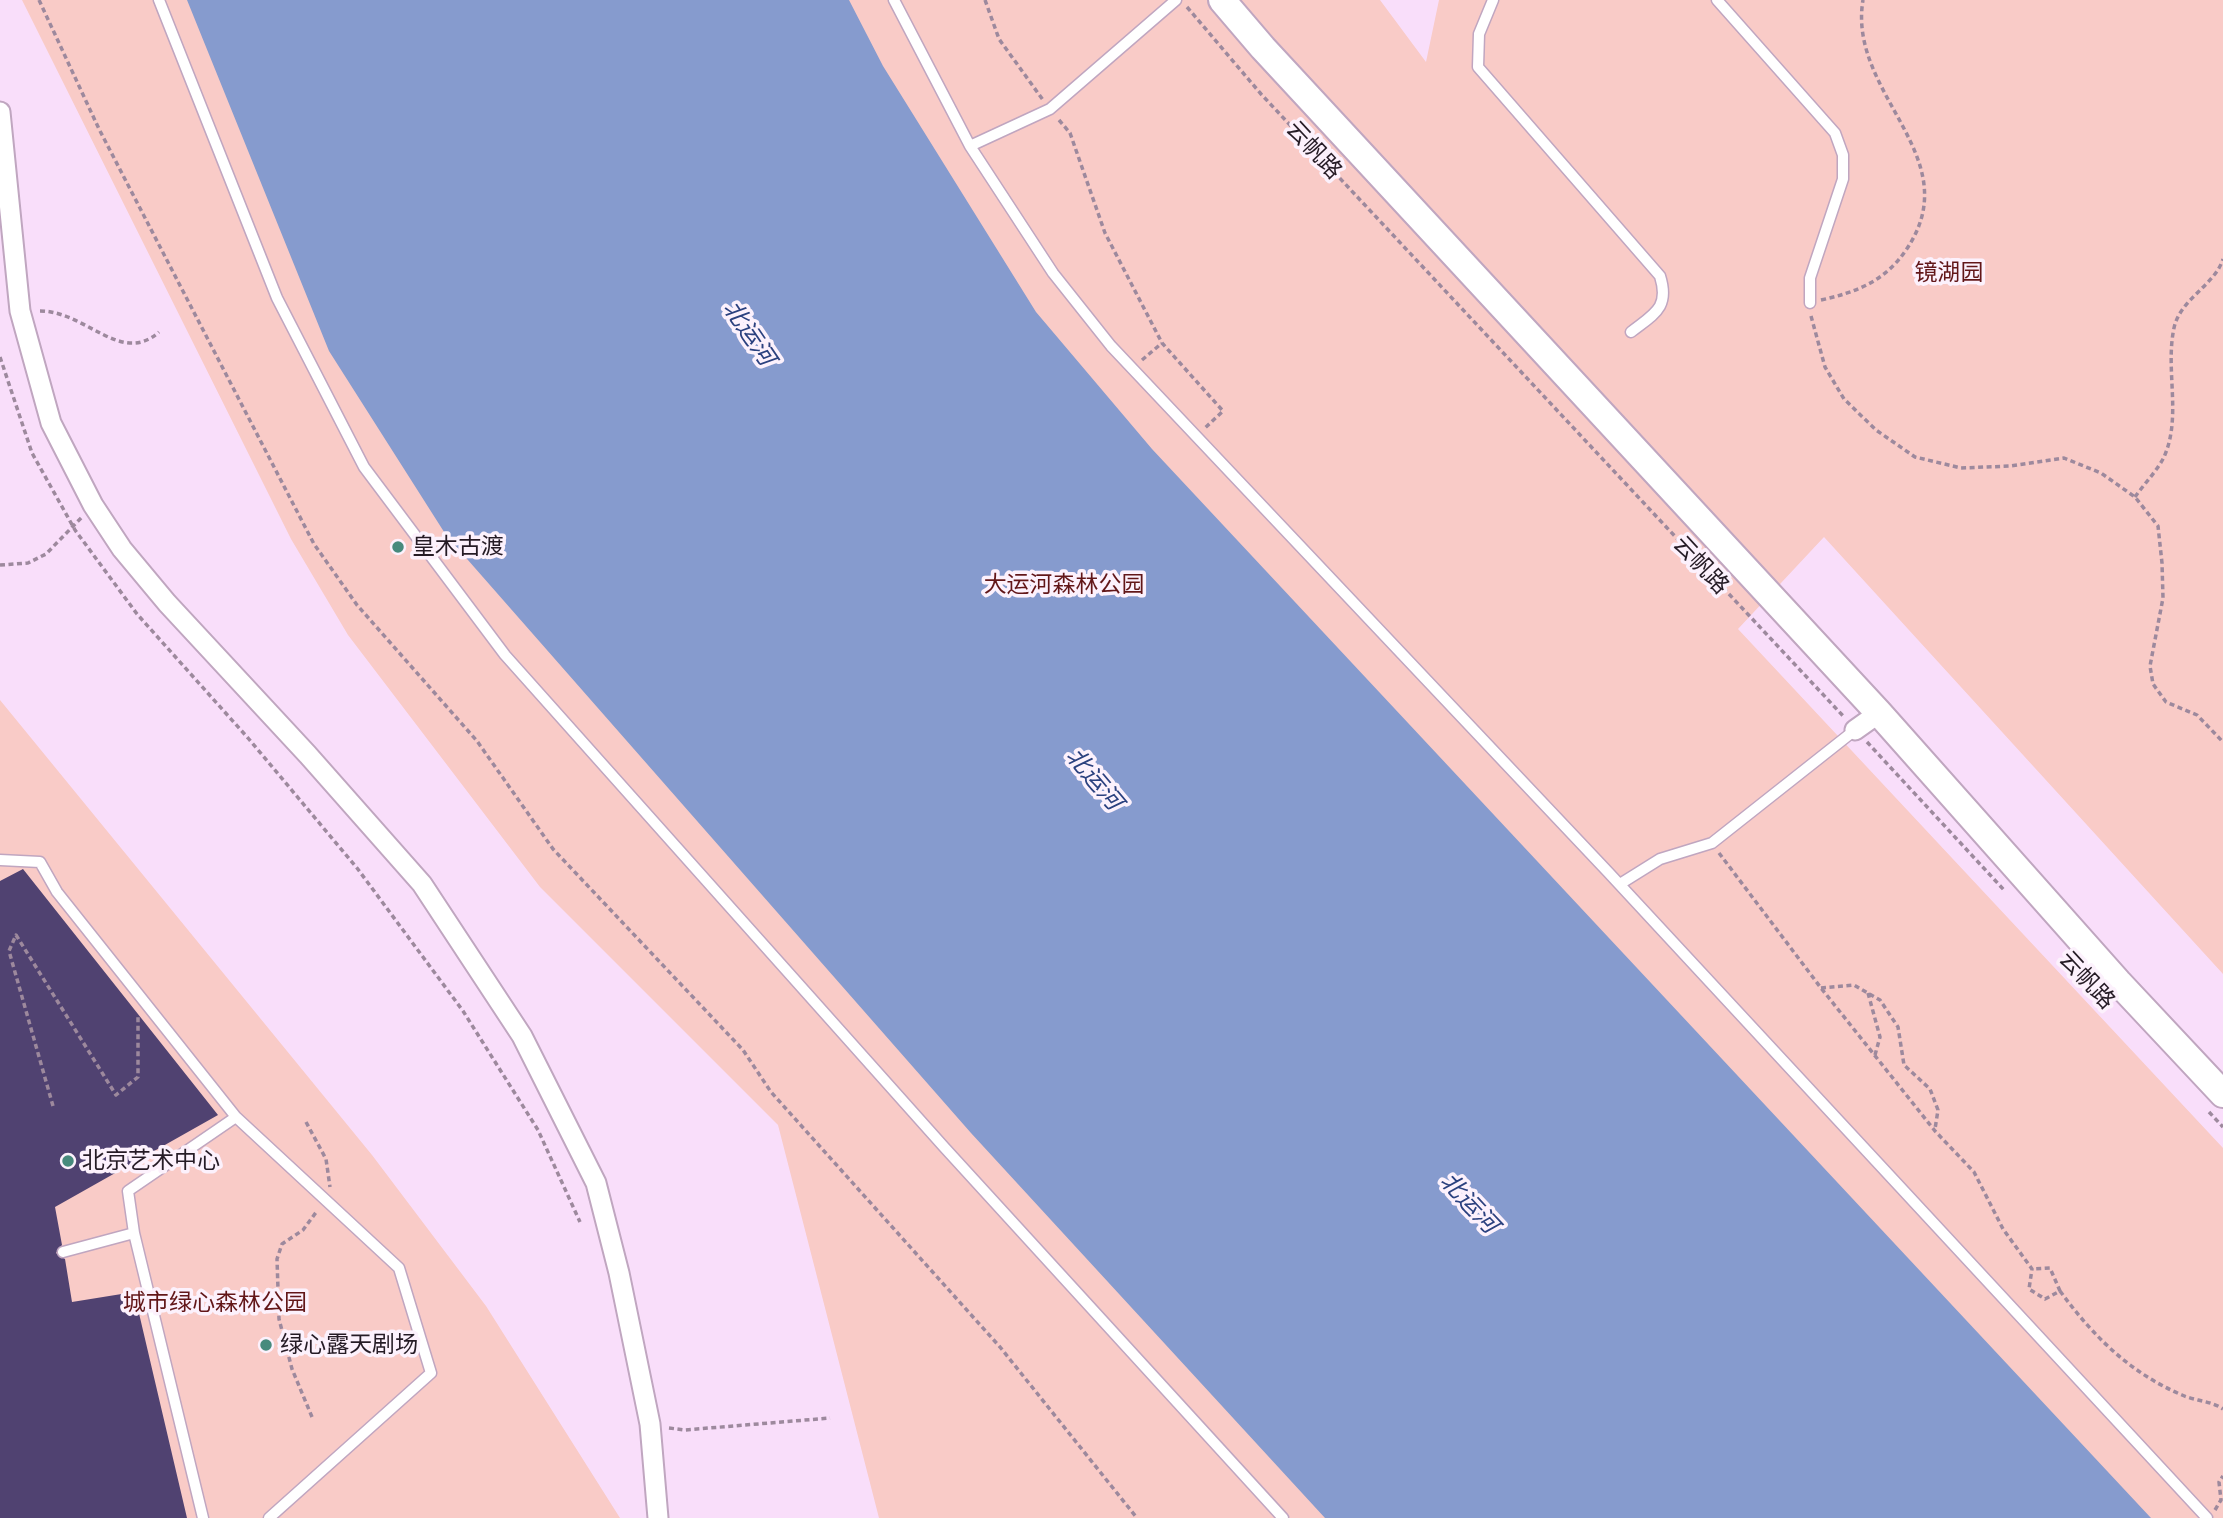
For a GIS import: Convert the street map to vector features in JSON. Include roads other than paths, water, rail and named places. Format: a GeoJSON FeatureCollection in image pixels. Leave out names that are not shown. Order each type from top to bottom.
{"type":"FeatureCollection","features":[{"type":"Feature","properties":{"kind":"street","name":"云帆路"},"geometry":{"type":"LineString","coordinates":[[1223,0],[1272,58],[1879,713],[2118,982],[2214,1100]]}},
{"type":"Feature","properties":{"kind":"street"},"geometry":{"type":"LineString","coordinates":[[0,112],[20,311],[51,423],[93,505],[122,549],[167,603],[308,755],[422,884],[522,1036],[596,1183],[619,1273],[650,1424],[657,1518]]}},
{"type":"Feature","properties":{"kind":"street"},"geometry":{"type":"LineString","coordinates":[[1855,730],[1879,713]]}},
{"type":"Feature","properties":{"kind":"lane"},"geometry":{"type":"LineString","coordinates":[[159,0],[277,298],[364,467],[505,655],[944,1147],[1283,1518]]}},
{"type":"Feature","properties":{"kind":"lane"},"geometry":{"type":"LineString","coordinates":[[894,0],[970,146],[1053,273],[1132,368],[1620,884],[2208,1518]]}},
{"type":"Feature","properties":{"kind":"lane"},"geometry":{"type":"LineString","coordinates":[[970,146],[1050,110],[1179,0]]}},
{"type":"Feature","properties":{"kind":"lane"},"geometry":{"type":"LineString","coordinates":[[1493,0],[1479,34],[1478,67],[1660,276],[1665,291],[1659,310],[1631,332]]}},
{"type":"Feature","properties":{"kind":"lane"},"geometry":{"type":"LineString","coordinates":[[1717,0],[1835,133],[1843,155],[1843,179],[1810,278],[1810,303]]}},
{"type":"Feature","properties":{"kind":"lane"},"geometry":{"type":"LineString","coordinates":[[1620,884],[1660,859],[1712,843],[1855,730]]}},
{"type":"Feature","properties":{"kind":"lane"},"geometry":{"type":"LineString","coordinates":[[0,860],[40,862],[57,892],[236,1117],[400,1268],[431,1373],[269,1518]]}},
{"type":"Feature","properties":{"kind":"lane"},"geometry":{"type":"LineString","coordinates":[[203,1518],[134,1233],[128,1191],[236,1117]]}},
{"type":"Feature","properties":{"kind":"lane"},"geometry":{"type":"LineString","coordinates":[[63,1252],[134,1233]]}},
{"type":"Feature","properties":{"kind":"water","name":"北运河"},"geometry":{"type":"Polygon","coordinates":[[[187,0],[849,0],[883,66],[1036,312],[1152,449],[2151,1518],[1325,1518],[971,1133],[446,535],[329,351],[187,0]]]}},
{"type":"Feature","properties":{"kind":"place","name":"皇木古渡"},"geometry":{"type":"Point","coordinates":[398,547]}},
{"type":"Feature","properties":{"kind":"place","name":"北京艺术中心"},"geometry":{"type":"Point","coordinates":[68,1161]}},
{"type":"Feature","properties":{"kind":"place","name":"绿心露天剧场"},"geometry":{"type":"Point","coordinates":[266,1345]}},
{"type":"Feature","properties":{"kind":"park label","name":"镜湖园"},"geometry":{"type":"Point","coordinates":[1949,273]}},
{"type":"Feature","properties":{"kind":"park label","name":"大运河森林公园"},"geometry":{"type":"Point","coordinates":[1064,585]}},
{"type":"Feature","properties":{"kind":"park label","name":"城市绿心森林公园"},"geometry":{"type":"Point","coordinates":[215,1303]}}]}
